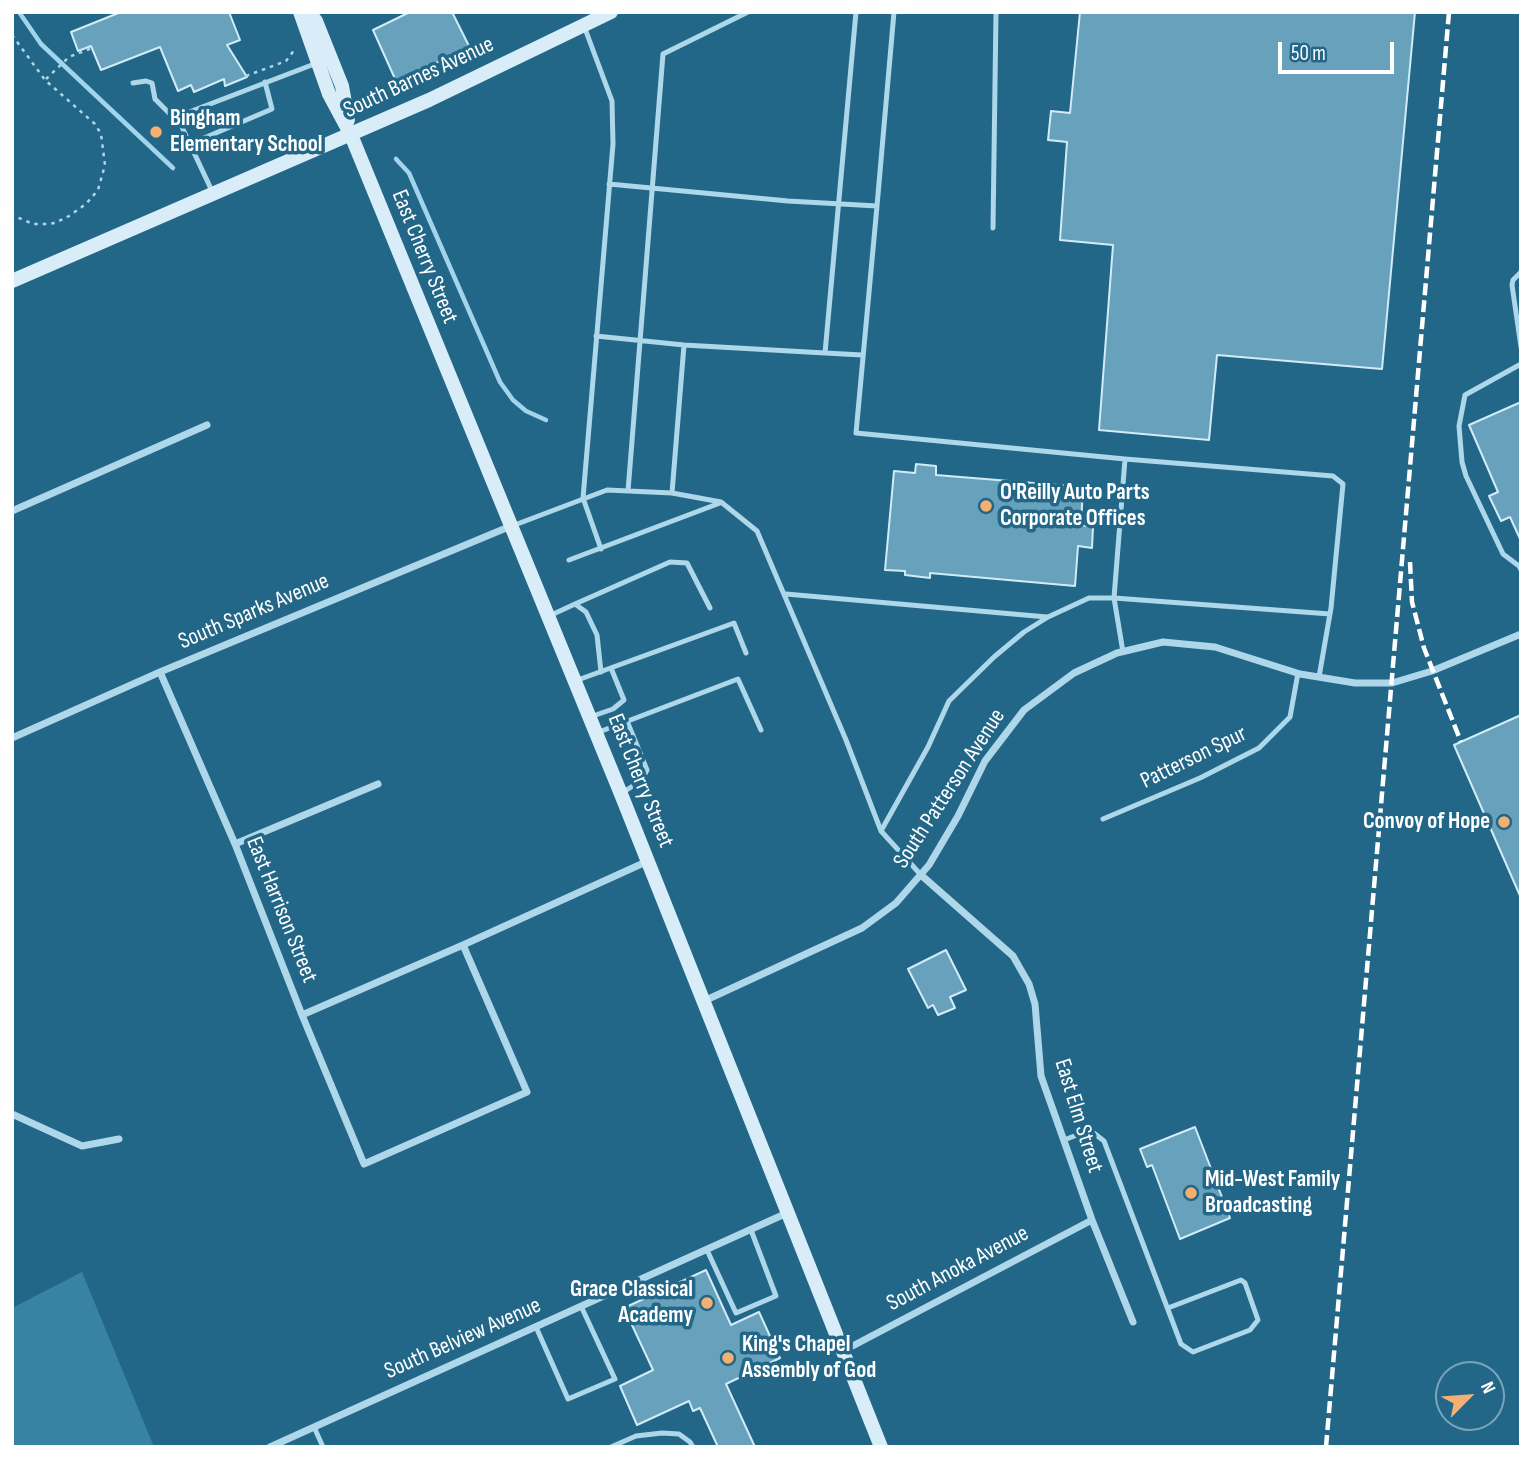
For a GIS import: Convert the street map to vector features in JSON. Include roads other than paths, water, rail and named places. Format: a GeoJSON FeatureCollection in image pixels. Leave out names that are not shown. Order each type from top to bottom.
{"type":"FeatureCollection","features":[{"type":"Feature","properties":{"kind":"street","name":"East Cherry Street"},"geometry":{"type":"LineString","coordinates":[[300,12],[329,94],[351,135],[648,860],[843,1351],[878,1446]]}},
{"type":"Feature","properties":{"kind":"street","name":"East Cherry Street"},"geometry":{"type":"LineString","coordinates":[[309,12],[316,21],[342,86],[351,135]]}},
{"type":"Feature","properties":{"kind":"street","name":"South Barnes Avenue"},"geometry":{"type":"LineString","coordinates":[[12,281],[351,135],[611,12]]}},
{"type":"Feature","properties":{"kind":"street"},"geometry":{"type":"LineString","coordinates":[[12,511],[207,425]]}},
{"type":"Feature","properties":{"kind":"street","name":"South Sparks Avenue"},"geometry":{"type":"LineString","coordinates":[[12,738],[160,672],[512,526]]}},
{"type":"Feature","properties":{"kind":"street","name":"South Patterson Avenue"},"geometry":{"type":"LineString","coordinates":[[704,1001],[862,928],[897,903],[929,865],[958,816],[985,761],[1024,710],[1074,673],[1123,652],[1163,642],[1215,646],[1298,673],[1319,677],[1355,683],[1392,683],[1432,671],[1521,634]]}},
{"type":"Feature","properties":{"kind":"street","name":"East Harrison Street"},"geometry":{"type":"LineString","coordinates":[[160,672],[235,844],[364,1164],[527,1092],[463,945]]}},
{"type":"Feature","properties":{"kind":"street"},"geometry":{"type":"LineString","coordinates":[[235,844],[378,784]]}},
{"type":"Feature","properties":{"kind":"street"},"geometry":{"type":"LineString","coordinates":[[302,1015],[648,860]]}},
{"type":"Feature","properties":{"kind":"street","name":"East Elm Street"},"geometry":{"type":"LineString","coordinates":[[921,875],[1013,956],[1029,984],[1035,1004],[1041,1076],[1092,1220],[1133,1322]]}},
{"type":"Feature","properties":{"kind":"street"},"geometry":{"type":"LineString","coordinates":[[12,1114],[82,1146],[119,1139]]}},
{"type":"Feature","properties":{"kind":"street","name":"South Belview Avenue"},"geometry":{"type":"LineString","coordinates":[[270,1447],[787,1213]]}},
{"type":"Feature","properties":{"kind":"street","name":"South Anoka Avenue"},"geometry":{"type":"LineString","coordinates":[[843,1351],[1092,1220]]}},
{"type":"Feature","properties":{"kind":"lane"},"geometry":{"type":"LineString","coordinates":[[628,491],[663,54],[748,12]]}},
{"type":"Feature","properties":{"kind":"lane"},"geometry":{"type":"LineString","coordinates":[[825,353],[856,12]]}},
{"type":"Feature","properties":{"kind":"lane"},"geometry":{"type":"LineString","coordinates":[[894,12],[856,433],[1125,460],[1333,476],[1343,484],[1330,614],[1319,677]]}},
{"type":"Feature","properties":{"kind":"lane"},"geometry":{"type":"LineString","coordinates":[[993,228],[996,12]]}},
{"type":"Feature","properties":{"kind":"lane"},"geometry":{"type":"LineString","coordinates":[[584,25],[612,100],[613,144],[583,498],[601,549]]}},
{"type":"Feature","properties":{"kind":"lane"},"geometry":{"type":"LineString","coordinates":[[181,125],[182,117],[188,112],[317,63]]}},
{"type":"Feature","properties":{"kind":"lane"},"geometry":{"type":"LineString","coordinates":[[190,144],[272,109],[265,82]]}},
{"type":"Feature","properties":{"kind":"lane"},"geometry":{"type":"LineString","coordinates":[[133,83],[152,83],[155,99],[181,125],[213,194]]}},
{"type":"Feature","properties":{"kind":"lane"},"geometry":{"type":"LineString","coordinates":[[609,184],[839,205],[877,206]]}},
{"type":"Feature","properties":{"kind":"lane"},"geometry":{"type":"LineString","coordinates":[[1521,272],[1513,279],[1512,285],[1521,347]]}},
{"type":"Feature","properties":{"kind":"lane"},"geometry":{"type":"LineString","coordinates":[[596,336],[684,345],[862,355]]}},
{"type":"Feature","properties":{"kind":"lane"},"geometry":{"type":"LineString","coordinates":[[671,493],[684,345]]}},
{"type":"Feature","properties":{"kind":"lane"},"geometry":{"type":"LineString","coordinates":[[1520,567],[1503,554],[1466,476],[1459,426],[1465,395],[1521,364]]}},
{"type":"Feature","properties":{"kind":"lane"},"geometry":{"type":"LineString","coordinates":[[1123,652],[1114,598],[1125,460]]}},
{"type":"Feature","properties":{"kind":"lane"},"geometry":{"type":"LineString","coordinates":[[512,526],[607,490],[671,493],[721,502],[757,531],[786,594],[881,831],[921,875]]}},
{"type":"Feature","properties":{"kind":"lane"},"geometry":{"type":"LineString","coordinates":[[569,561],[721,502]]}},
{"type":"Feature","properties":{"kind":"lane"},"geometry":{"type":"LineString","coordinates":[[549,617],[670,562],[687,563],[710,608]]}},
{"type":"Feature","properties":{"kind":"lane"},"geometry":{"type":"LineString","coordinates":[[786,594],[1048,617]]}},
{"type":"Feature","properties":{"kind":"lane"},"geometry":{"type":"LineString","coordinates":[[881,831],[928,747],[949,701],[994,657],[1024,632],[1048,617],[1089,598],[1330,614]]}},
{"type":"Feature","properties":{"kind":"lane"},"geometry":{"type":"LineString","coordinates":[[575,604],[586,612],[597,635],[601,672]]}},
{"type":"Feature","properties":{"kind":"lane"},"geometry":{"type":"LineString","coordinates":[[575,681],[734,623],[746,653]]}},
{"type":"Feature","properties":{"kind":"lane"},"geometry":{"type":"LineString","coordinates":[[589,717],[613,709],[624,700],[611,668]]}},
{"type":"Feature","properties":{"kind":"lane","name":"Patterson Spur"},"geometry":{"type":"LineString","coordinates":[[1103,819],[1200,778],[1259,748],[1290,717],[1298,673]]}},
{"type":"Feature","properties":{"kind":"lane"},"geometry":{"type":"LineString","coordinates":[[596,733],[738,679],[761,730]]}},
{"type":"Feature","properties":{"kind":"lane"},"geometry":{"type":"LineString","coordinates":[[621,794],[642,780],[647,770],[627,721]]}},
{"type":"Feature","properties":{"kind":"lane"},"geometry":{"type":"LineString","coordinates":[[1064,1140],[1090,1130],[1104,1141],[1181,1344],[1193,1352],[1250,1330],[1258,1320],[1245,1283],[1241,1280],[1168,1308]]}},
{"type":"Feature","properties":{"kind":"lane"},"geometry":{"type":"LineString","coordinates":[[707,1250],[736,1312],[776,1296],[751,1230]]}},
{"type":"Feature","properties":{"kind":"lane"},"geometry":{"type":"LineString","coordinates":[[536,1327],[568,1399],[615,1379],[581,1306]]}},
{"type":"Feature","properties":{"kind":"lane"},"geometry":{"type":"LineString","coordinates":[[314,1427],[323,1447]]}},
{"type":"Feature","properties":{"kind":"lane"},"geometry":{"type":"LineString","coordinates":[[611,1447],[636,1436],[662,1433],[680,1434],[693,1447]]}},
{"type":"Feature","properties":{"kind":"waterway"},"geometry":{"type":"LineString","coordinates":[[19,12],[41,44],[173,168]]}},
{"type":"Feature","properties":{"kind":"waterway"},"geometry":{"type":"LineString","coordinates":[[396,159],[409,173],[500,382],[513,400],[526,411],[546,420]]}},
{"type":"Feature","properties":{"kind":"railway"},"geometry":{"type":"LineString","coordinates":[[1326,1447],[1449,12]]}},
{"type":"Feature","properties":{"kind":"railway"},"geometry":{"type":"LineString","coordinates":[[1410,562],[1412,602],[1424,648],[1461,742]]}},
{"type":"Feature","properties":{"kind":"place","name":"Bingham Elementary School"},"geometry":{"type":"Point","coordinates":[156,132]}},
{"type":"Feature","properties":{"kind":"place","name":"O'Reilly Auto Parts Corporate Offices"},"geometry":{"type":"Point","coordinates":[986,506]}},
{"type":"Feature","properties":{"kind":"place","name":"Convoy of Hope"},"geometry":{"type":"Point","coordinates":[1504,822]}},
{"type":"Feature","properties":{"kind":"place","name":"Mid-West Family Broadcasting"},"geometry":{"type":"Point","coordinates":[1191,1193]}},
{"type":"Feature","properties":{"kind":"place","name":"Grace Classical Academy"},"geometry":{"type":"Point","coordinates":[707,1303]}},
{"type":"Feature","properties":{"kind":"place","name":"King's Chapel Assembly of God"},"geometry":{"type":"Point","coordinates":[728,1358]}}]}
